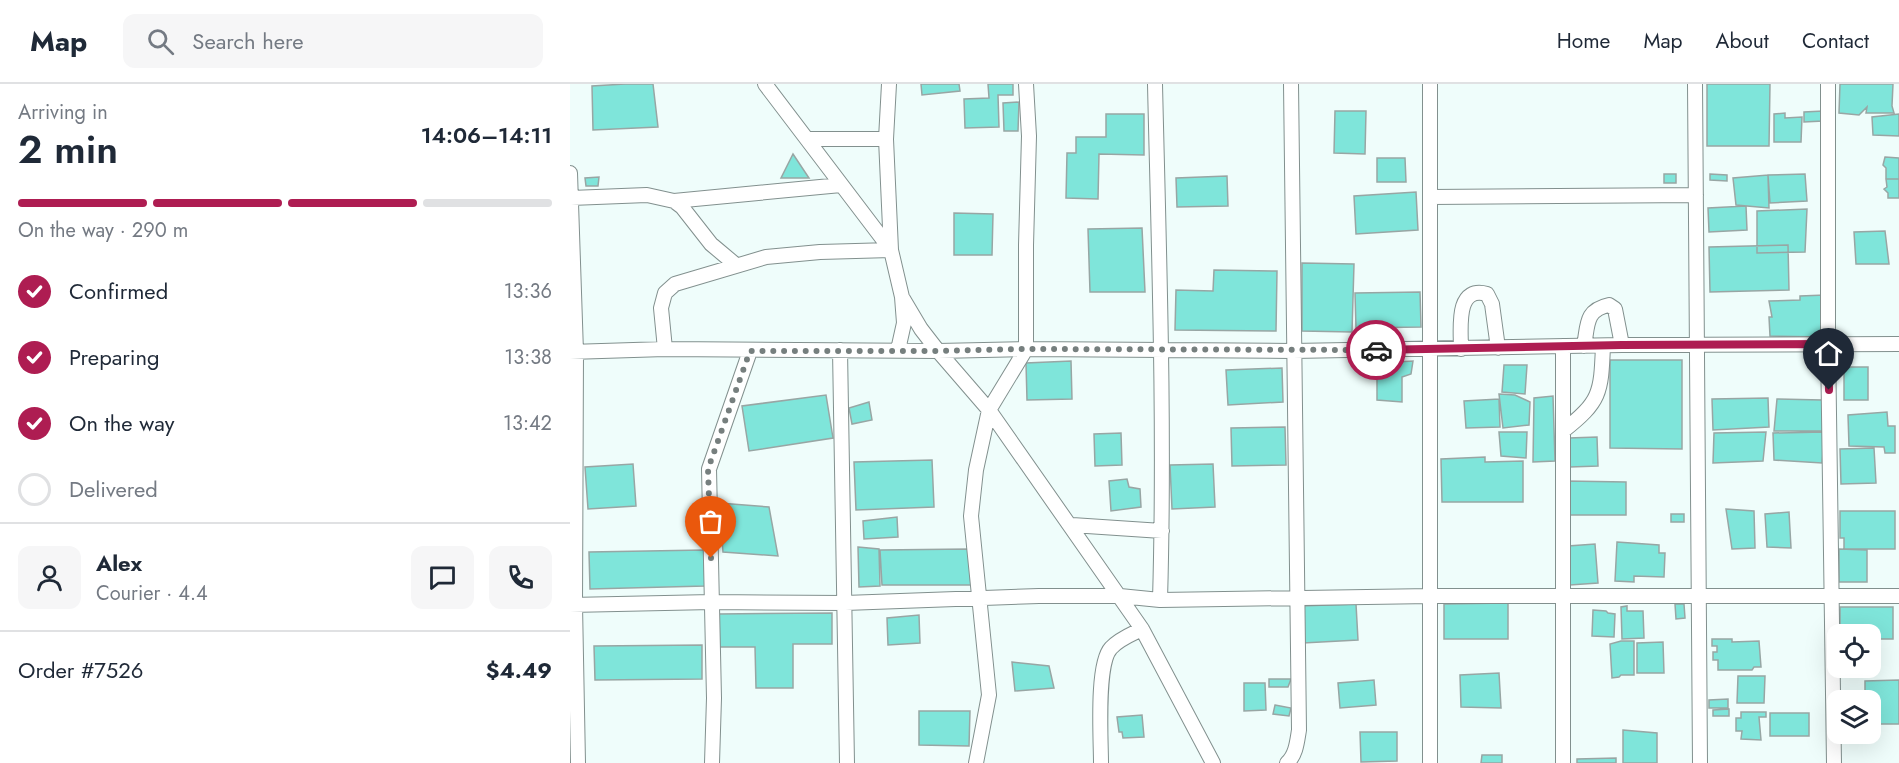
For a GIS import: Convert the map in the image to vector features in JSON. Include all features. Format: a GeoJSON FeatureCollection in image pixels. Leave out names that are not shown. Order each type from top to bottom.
{"type":"FeatureCollection","features":[{"type":"Feature","properties":{"kind":"street"},"geometry":{"type":"LineString","coordinates":[[765,84],[891,250]]}},
{"type":"Feature","properties":{"kind":"street"},"geometry":{"type":"LineString","coordinates":[[889,84],[886,138],[891,250],[902,297],[904,323],[898,350]]}},
{"type":"Feature","properties":{"kind":"street"},"geometry":{"type":"LineString","coordinates":[[976,763],[989,695],[971,516],[976,470],[989,410],[1026,349],[1029,136],[1026,84]]}},
{"type":"Feature","properties":{"kind":"street"},"geometry":{"type":"LineString","coordinates":[[1155,84],[1161,350],[1160,600]]}},
{"type":"Feature","properties":{"kind":"street"},"geometry":{"type":"LineString","coordinates":[[1287,763],[1292,759],[1299,730],[1291,84]]}},
{"type":"Feature","properties":{"kind":"street"},"geometry":{"type":"LineString","coordinates":[[1430,84],[1430,763]]}},
{"type":"Feature","properties":{"kind":"street"},"geometry":{"type":"LineString","coordinates":[[1695,84],[1700,763]]}},
{"type":"Feature","properties":{"kind":"street"},"geometry":{"type":"LineString","coordinates":[[1828,84],[1828,344],[1834,763]]}},
{"type":"Feature","properties":{"kind":"street"},"geometry":{"type":"LineString","coordinates":[[807,139],[886,138]]}},
{"type":"Feature","properties":{"kind":"street"},"geometry":{"type":"LineString","coordinates":[[570,173],[573,352],[572,605],[578,763]]}},
{"type":"Feature","properties":{"kind":"street"},"geometry":{"type":"LineString","coordinates":[[571,198],[647,195],[674,201],[842,185]]}},
{"type":"Feature","properties":{"kind":"street"},"geometry":{"type":"LineString","coordinates":[[1431,197],[1696,195]]}},
{"type":"Feature","properties":{"kind":"street"},"geometry":{"type":"LineString","coordinates":[[674,201],[682,207],[711,244],[736,265]]}},
{"type":"Feature","properties":{"kind":"street"},"geometry":{"type":"LineString","coordinates":[[665,349],[661,308],[665,293],[675,284],[766,257],[820,252],[891,250]]}},
{"type":"Feature","properties":{"kind":"street"},"geometry":{"type":"LineString","coordinates":[[1461,349],[1463,306],[1470,294],[1478,291],[1487,294],[1492,304],[1498,348]]}},
{"type":"Feature","properties":{"kind":"street"},"geometry":{"type":"LineString","coordinates":[[902,297],[938,351],[989,410],[1120,596],[1142,629],[1213,763]]}},
{"type":"Feature","properties":{"kind":"street"},"geometry":{"type":"LineString","coordinates":[[1584,346],[1591,314],[1598,308],[1609,305],[1615,309],[1622,345]]}},
{"type":"Feature","properties":{"kind":"street"},"geometry":{"type":"LineString","coordinates":[[573,352],[665,349],[1293,351],[1622,345],[1899,344]]}},
{"type":"Feature","properties":{"kind":"street"},"geometry":{"type":"LineString","coordinates":[[1563,346],[1563,763]]}},
{"type":"Feature","properties":{"kind":"street"},"geometry":{"type":"LineString","coordinates":[[1563,431],[1584,414],[1596,399],[1602,383],[1604,346]]}},
{"type":"Feature","properties":{"kind":"street"},"geometry":{"type":"LineString","coordinates":[[840,350],[847,763]]}},
{"type":"Feature","properties":{"kind":"street"},"geometry":{"type":"LineString","coordinates":[[712,763],[714,698],[708,469],[750,351]]}},
{"type":"Feature","properties":{"kind":"street"},"geometry":{"type":"LineString","coordinates":[[1072,525],[1162,531]]}},
{"type":"Feature","properties":{"kind":"street"},"geometry":{"type":"LineString","coordinates":[[572,605],[712,602],[845,603],[1039,596],[1120,596],[1160,600],[1431,596],[1700,598],[1899,596]]}},
{"type":"Feature","properties":{"kind":"street"},"geometry":{"type":"LineString","coordinates":[[1101,763],[1101,680],[1105,657],[1121,640],[1142,629]]}},
{"type":"Feature","properties":{"kind":"building"},"geometry":{"type":"Polygon","coordinates":[[[653,84],[658,127],[593,130],[592,86],[653,84]]]}},
{"type":"Feature","properties":{"kind":"building"},"geometry":{"type":"Polygon","coordinates":[[[921,84],[959,84],[960,91],[922,95],[921,84]]]}},
{"type":"Feature","properties":{"kind":"building"},"geometry":{"type":"Polygon","coordinates":[[[988,84],[1013,84],[1013,95],[998,95],[999,127],[965,128],[964,99],[989,98],[988,84]]]}},
{"type":"Feature","properties":{"kind":"building"},"geometry":{"type":"Polygon","coordinates":[[[1707,84],[1770,84],[1769,146],[1707,146],[1707,84]]]}},
{"type":"Feature","properties":{"kind":"building"},"geometry":{"type":"Polygon","coordinates":[[[1840,84],[1893,84],[1894,113],[1866,113],[1867,107],[1859,115],[1839,113],[1840,84]]]}},
{"type":"Feature","properties":{"kind":"building"},"geometry":{"type":"Polygon","coordinates":[[[1019,102],[1018,131],[1004,131],[1003,103],[1019,102]]]}},
{"type":"Feature","properties":{"kind":"building"},"geometry":{"type":"Polygon","coordinates":[[[1335,111],[1366,111],[1365,154],[1334,153],[1335,111]]]}},
{"type":"Feature","properties":{"kind":"building"},"geometry":{"type":"Polygon","coordinates":[[[1823,111],[1823,121],[1804,122],[1804,112],[1823,111]]]}},
{"type":"Feature","properties":{"kind":"building"},"geometry":{"type":"Polygon","coordinates":[[[1785,113],[1785,118],[1802,117],[1801,142],[1774,142],[1774,114],[1785,113]]]}},
{"type":"Feature","properties":{"kind":"building"},"geometry":{"type":"Polygon","coordinates":[[[1106,114],[1144,114],[1144,155],[1099,154],[1098,199],[1066,198],[1067,153],[1076,153],[1076,137],[1106,137],[1106,114]]]}},
{"type":"Feature","properties":{"kind":"building"},"geometry":{"type":"Polygon","coordinates":[[[1899,114],[1899,136],[1873,135],[1872,117],[1899,114]]]}},
{"type":"Feature","properties":{"kind":"building"},"geometry":{"type":"Polygon","coordinates":[[[793,154],[809,178],[781,178],[793,154]]]}},
{"type":"Feature","properties":{"kind":"building"},"geometry":{"type":"Polygon","coordinates":[[[1885,157],[1899,158],[1899,179],[1886,179],[1886,168],[1883,165],[1885,157]]]}},
{"type":"Feature","properties":{"kind":"building"},"geometry":{"type":"Polygon","coordinates":[[[1377,158],[1405,158],[1406,182],[1377,182],[1377,158]]]}},
{"type":"Feature","properties":{"kind":"building"},"geometry":{"type":"Polygon","coordinates":[[[1664,174],[1676,174],[1676,183],[1664,183],[1664,174]]]}},
{"type":"Feature","properties":{"kind":"building"},"geometry":{"type":"Polygon","coordinates":[[[1710,174],[1727,175],[1727,181],[1710,180],[1710,174]]]}},
{"type":"Feature","properties":{"kind":"building"},"geometry":{"type":"Polygon","coordinates":[[[1805,174],[1807,201],[1770,203],[1768,175],[1805,174]]]}},
{"type":"Feature","properties":{"kind":"building"},"geometry":{"type":"Polygon","coordinates":[[[1768,175],[1769,208],[1736,205],[1733,178],[1768,175]]]}},
{"type":"Feature","properties":{"kind":"building"},"geometry":{"type":"Polygon","coordinates":[[[1227,176],[1228,206],[1177,207],[1176,178],[1227,176]]]}},
{"type":"Feature","properties":{"kind":"building"},"geometry":{"type":"Polygon","coordinates":[[[599,177],[598,186],[586,186],[585,178],[599,177]]]}},
{"type":"Feature","properties":{"kind":"building"},"geometry":{"type":"Polygon","coordinates":[[[1886,179],[1899,179],[1899,198],[1888,198],[1888,193],[1884,189],[1887,187],[1886,179]]]}},
{"type":"Feature","properties":{"kind":"building"},"geometry":{"type":"Polygon","coordinates":[[[1416,192],[1418,230],[1356,234],[1354,196],[1416,192]]]}},
{"type":"Feature","properties":{"kind":"building"},"geometry":{"type":"Polygon","coordinates":[[[1746,206],[1747,230],[1709,232],[1708,208],[1746,206]]]}},
{"type":"Feature","properties":{"kind":"building"},"geometry":{"type":"Polygon","coordinates":[[[1807,209],[1805,252],[1757,253],[1757,211],[1807,209]]]}},
{"type":"Feature","properties":{"kind":"building"},"geometry":{"type":"Polygon","coordinates":[[[954,213],[993,214],[992,255],[954,255],[954,213]]]}},
{"type":"Feature","properties":{"kind":"building"},"geometry":{"type":"Polygon","coordinates":[[[1142,228],[1145,292],[1090,292],[1088,229],[1142,228]]]}},
{"type":"Feature","properties":{"kind":"building"},"geometry":{"type":"Polygon","coordinates":[[[1885,231],[1889,264],[1856,264],[1854,232],[1885,231]]]}},
{"type":"Feature","properties":{"kind":"building"},"geometry":{"type":"Polygon","coordinates":[[[1788,245],[1789,290],[1710,292],[1709,247],[1788,245]]]}},
{"type":"Feature","properties":{"kind":"building"},"geometry":{"type":"Polygon","coordinates":[[[1302,263],[1354,264],[1352,332],[1302,331],[1302,263]]]}},
{"type":"Feature","properties":{"kind":"building"},"geometry":{"type":"Polygon","coordinates":[[[1214,270],[1277,271],[1276,331],[1175,330],[1176,290],[1213,291],[1214,270]]]}},
{"type":"Feature","properties":{"kind":"building"},"geometry":{"type":"Polygon","coordinates":[[[1420,292],[1421,327],[1356,328],[1355,293],[1420,292]]]}},
{"type":"Feature","properties":{"kind":"building"},"geometry":{"type":"Polygon","coordinates":[[[1825,295],[1826,337],[1770,336],[1769,317],[1772,317],[1769,301],[1800,300],[1800,296],[1825,295]]]}},
{"type":"Feature","properties":{"kind":"building"},"geometry":{"type":"Polygon","coordinates":[[[1610,360],[1682,360],[1682,449],[1610,448],[1610,360]]]}},
{"type":"Feature","properties":{"kind":"building"},"geometry":{"type":"Polygon","coordinates":[[[1071,361],[1072,399],[1027,400],[1026,363],[1071,361]]]}},
{"type":"Feature","properties":{"kind":"building"},"geometry":{"type":"Polygon","coordinates":[[[1413,361],[1411,374],[1402,377],[1402,402],[1377,400],[1377,363],[1413,361]]]}},
{"type":"Feature","properties":{"kind":"building"},"geometry":{"type":"Polygon","coordinates":[[[1504,365],[1527,365],[1525,394],[1502,392],[1504,365]]]}},
{"type":"Feature","properties":{"kind":"building"},"geometry":{"type":"Polygon","coordinates":[[[1844,367],[1868,367],[1868,400],[1844,400],[1844,367]]]}},
{"type":"Feature","properties":{"kind":"building"},"geometry":{"type":"Polygon","coordinates":[[[1282,368],[1283,402],[1228,405],[1226,370],[1282,368]]]}},
{"type":"Feature","properties":{"kind":"building"},"geometry":{"type":"Polygon","coordinates":[[[1499,394],[1515,395],[1530,402],[1529,425],[1503,428],[1499,394]]]}},
{"type":"Feature","properties":{"kind":"building"},"geometry":{"type":"Polygon","coordinates":[[[826,395],[833,438],[749,451],[742,406],[826,395]]]}},
{"type":"Feature","properties":{"kind":"building"},"geometry":{"type":"Polygon","coordinates":[[[1553,396],[1555,461],[1533,462],[1534,398],[1553,396]]]}},
{"type":"Feature","properties":{"kind":"building"},"geometry":{"type":"Polygon","coordinates":[[[1768,398],[1769,427],[1713,430],[1712,399],[1768,398]]]}},
{"type":"Feature","properties":{"kind":"building"},"geometry":{"type":"Polygon","coordinates":[[[1499,399],[1500,427],[1466,428],[1464,401],[1499,399]]]}},
{"type":"Feature","properties":{"kind":"building"},"geometry":{"type":"Polygon","coordinates":[[[1777,399],[1822,400],[1823,431],[1774,431],[1777,399]]]}},
{"type":"Feature","properties":{"kind":"building"},"geometry":{"type":"Polygon","coordinates":[[[869,402],[872,420],[852,424],[849,408],[869,402]]]}},
{"type":"Feature","properties":{"kind":"building"},"geometry":{"type":"Polygon","coordinates":[[[1887,412],[1888,426],[1895,426],[1895,453],[1885,453],[1884,447],[1849,446],[1848,415],[1887,412]]]}},
{"type":"Feature","properties":{"kind":"building"},"geometry":{"type":"Polygon","coordinates":[[[1285,427],[1286,465],[1232,466],[1231,428],[1285,427]]]}},
{"type":"Feature","properties":{"kind":"building"},"geometry":{"type":"Polygon","coordinates":[[[1499,432],[1527,432],[1526,458],[1501,456],[1499,432]]]}},
{"type":"Feature","properties":{"kind":"building"},"geometry":{"type":"Polygon","coordinates":[[[1766,432],[1763,461],[1713,463],[1714,433],[1766,432]]]}},
{"type":"Feature","properties":{"kind":"building"},"geometry":{"type":"Polygon","coordinates":[[[1825,432],[1822,463],[1774,460],[1773,433],[1825,432]]]}},
{"type":"Feature","properties":{"kind":"building"},"geometry":{"type":"Polygon","coordinates":[[[1121,433],[1122,465],[1095,466],[1094,434],[1121,433]]]}},
{"type":"Feature","properties":{"kind":"building"},"geometry":{"type":"Polygon","coordinates":[[[1597,437],[1598,466],[1570,467],[1569,438],[1597,437]]]}},
{"type":"Feature","properties":{"kind":"building"},"geometry":{"type":"Polygon","coordinates":[[[1874,448],[1876,483],[1841,484],[1840,449],[1874,448]]]}},
{"type":"Feature","properties":{"kind":"building"},"geometry":{"type":"Polygon","coordinates":[[[1485,457],[1485,462],[1523,461],[1523,502],[1442,502],[1441,459],[1485,457]]]}},
{"type":"Feature","properties":{"kind":"building"},"geometry":{"type":"Polygon","coordinates":[[[932,460],[934,507],[856,510],[854,462],[932,460]]]}},
{"type":"Feature","properties":{"kind":"building"},"geometry":{"type":"Polygon","coordinates":[[[633,464],[636,506],[588,509],[585,467],[633,464]]]}},
{"type":"Feature","properties":{"kind":"building"},"geometry":{"type":"Polygon","coordinates":[[[1213,464],[1215,507],[1172,509],[1170,465],[1213,464]]]}},
{"type":"Feature","properties":{"kind":"building"},"geometry":{"type":"Polygon","coordinates":[[[1127,479],[1129,487],[1140,489],[1141,507],[1111,511],[1109,481],[1127,479]]]}},
{"type":"Feature","properties":{"kind":"building"},"geometry":{"type":"Polygon","coordinates":[[[1566,481],[1626,482],[1626,515],[1566,515],[1566,481]]]}},
{"type":"Feature","properties":{"kind":"building"},"geometry":{"type":"Polygon","coordinates":[[[719,503],[769,507],[778,556],[723,552],[719,503]]]}},
{"type":"Feature","properties":{"kind":"building"},"geometry":{"type":"Polygon","coordinates":[[[1726,509],[1754,511],[1755,548],[1732,549],[1726,509]]]}},
{"type":"Feature","properties":{"kind":"building"},"geometry":{"type":"Polygon","coordinates":[[[1840,511],[1895,511],[1895,549],[1844,549],[1844,538],[1840,538],[1840,511]]]}},
{"type":"Feature","properties":{"kind":"building"},"geometry":{"type":"Polygon","coordinates":[[[1789,512],[1791,548],[1767,547],[1765,514],[1789,512]]]}},
{"type":"Feature","properties":{"kind":"building"},"geometry":{"type":"Polygon","coordinates":[[[1671,514],[1684,514],[1684,522],[1671,522],[1671,514]]]}},
{"type":"Feature","properties":{"kind":"building"},"geometry":{"type":"Polygon","coordinates":[[[897,517],[898,537],[864,539],[863,521],[897,517]]]}},
{"type":"Feature","properties":{"kind":"building"},"geometry":{"type":"Polygon","coordinates":[[[1617,542],[1659,545],[1659,553],[1665,553],[1664,577],[1634,576],[1634,582],[1615,581],[1617,542]]]}},
{"type":"Feature","properties":{"kind":"building"},"geometry":{"type":"Polygon","coordinates":[[[1595,544],[1598,583],[1570,585],[1568,546],[1595,544]]]}},
{"type":"Feature","properties":{"kind":"building"},"geometry":{"type":"Polygon","coordinates":[[[858,547],[879,549],[880,586],[859,587],[858,547]]]}},
{"type":"Feature","properties":{"kind":"building"},"geometry":{"type":"Polygon","coordinates":[[[968,549],[971,585],[882,585],[880,550],[968,549]]]}},
{"type":"Feature","properties":{"kind":"building"},"geometry":{"type":"Polygon","coordinates":[[[1839,549],[1867,550],[1867,582],[1839,582],[1839,549]]]}},
{"type":"Feature","properties":{"kind":"building"},"geometry":{"type":"Polygon","coordinates":[[[704,550],[705,586],[590,589],[589,552],[704,550]]]}},
{"type":"Feature","properties":{"kind":"building"},"geometry":{"type":"Polygon","coordinates":[[[1508,603],[1508,639],[1444,639],[1444,604],[1508,603]]]}},
{"type":"Feature","properties":{"kind":"building"},"geometry":{"type":"Polygon","coordinates":[[[1356,604],[1358,640],[1303,643],[1301,606],[1356,604]]]}},
{"type":"Feature","properties":{"kind":"building"},"geometry":{"type":"Polygon","coordinates":[[[1675,604],[1684,604],[1685,618],[1676,619],[1675,604]]]}},
{"type":"Feature","properties":{"kind":"building"},"geometry":{"type":"Polygon","coordinates":[[[1627,606],[1627,611],[1643,611],[1644,638],[1622,639],[1621,607],[1627,606]]]}},
{"type":"Feature","properties":{"kind":"building"},"geometry":{"type":"Polygon","coordinates":[[[1840,607],[1893,607],[1893,639],[1881,639],[1881,624],[1840,624],[1840,607]]]}},
{"type":"Feature","properties":{"kind":"building"},"geometry":{"type":"Polygon","coordinates":[[[1593,610],[1615,614],[1614,637],[1592,636],[1593,610]]]}},
{"type":"Feature","properties":{"kind":"building"},"geometry":{"type":"Polygon","coordinates":[[[832,613],[832,644],[793,644],[793,688],[756,688],[755,647],[718,647],[718,614],[832,613]]]}},
{"type":"Feature","properties":{"kind":"building"},"geometry":{"type":"Polygon","coordinates":[[[919,615],[920,643],[888,645],[887,618],[919,615]]]}},
{"type":"Feature","properties":{"kind":"building"},"geometry":{"type":"Polygon","coordinates":[[[1712,639],[1732,639],[1732,642],[1759,641],[1761,667],[1754,667],[1752,670],[1718,670],[1718,660],[1713,660],[1713,652],[1717,652],[1717,646],[1712,646],[1712,639]]]}},
{"type":"Feature","properties":{"kind":"building"},"geometry":{"type":"Polygon","coordinates":[[[1634,641],[1634,675],[1612,678],[1610,644],[1634,641]]]}},
{"type":"Feature","properties":{"kind":"building"},"geometry":{"type":"Polygon","coordinates":[[[1663,642],[1664,673],[1637,673],[1637,643],[1663,642]]]}},
{"type":"Feature","properties":{"kind":"building"},"geometry":{"type":"Polygon","coordinates":[[[702,645],[702,679],[595,680],[594,646],[702,645]]]}},
{"type":"Feature","properties":{"kind":"building"},"geometry":{"type":"Polygon","coordinates":[[[1012,662],[1049,666],[1054,688],[1015,691],[1012,662]]]}},
{"type":"Feature","properties":{"kind":"building"},"geometry":{"type":"Polygon","coordinates":[[[1499,673],[1501,708],[1461,707],[1460,675],[1499,673]]]}},
{"type":"Feature","properties":{"kind":"building"},"geometry":{"type":"Polygon","coordinates":[[[1738,676],[1765,676],[1764,703],[1737,703],[1738,676]]]}},
{"type":"Feature","properties":{"kind":"building"},"geometry":{"type":"Polygon","coordinates":[[[1269,679],[1291,679],[1288,687],[1269,687],[1269,679]]]}},
{"type":"Feature","properties":{"kind":"building"},"geometry":{"type":"Polygon","coordinates":[[[1374,680],[1376,705],[1340,708],[1338,683],[1374,680]]]}},
{"type":"Feature","properties":{"kind":"building"},"geometry":{"type":"Polygon","coordinates":[[[1899,680],[1899,724],[1881,724],[1881,690],[1865,690],[1865,681],[1899,680]]]}},
{"type":"Feature","properties":{"kind":"building"},"geometry":{"type":"Polygon","coordinates":[[[1244,683],[1265,683],[1266,710],[1244,711],[1244,683]]]}},
{"type":"Feature","properties":{"kind":"building"},"geometry":{"type":"Polygon","coordinates":[[[1728,699],[1728,708],[1709,708],[1709,700],[1728,699]]]}},
{"type":"Feature","properties":{"kind":"building"},"geometry":{"type":"Polygon","coordinates":[[[1275,705],[1291,708],[1289,716],[1273,714],[1275,705]]]}},
{"type":"Feature","properties":{"kind":"building"},"geometry":{"type":"Polygon","coordinates":[[[1729,709],[1729,716],[1713,716],[1713,710],[1729,709]]]}},
{"type":"Feature","properties":{"kind":"building"},"geometry":{"type":"Polygon","coordinates":[[[919,711],[970,711],[969,746],[919,745],[919,711]]]}},
{"type":"Feature","properties":{"kind":"building"},"geometry":{"type":"Polygon","coordinates":[[[1741,712],[1766,712],[1766,717],[1759,717],[1761,740],[1741,739],[1742,731],[1736,731],[1736,718],[1741,718],[1741,712]]]}},
{"type":"Feature","properties":{"kind":"building"},"geometry":{"type":"Polygon","coordinates":[[[1770,713],[1809,713],[1809,736],[1770,736],[1770,713]]]}},
{"type":"Feature","properties":{"kind":"building"},"geometry":{"type":"Polygon","coordinates":[[[1142,715],[1144,737],[1123,738],[1122,732],[1119,732],[1117,717],[1142,715]]]}},
{"type":"Feature","properties":{"kind":"building"},"geometry":{"type":"Polygon","coordinates":[[[1623,730],[1657,733],[1657,763],[1623,763],[1623,730]]]}},
{"type":"Feature","properties":{"kind":"building"},"geometry":{"type":"Polygon","coordinates":[[[1360,732],[1397,732],[1397,761],[1361,762],[1360,732]]]}},
{"type":"Feature","properties":{"kind":"building"},"geometry":{"type":"Polygon","coordinates":[[[1482,755],[1502,755],[1502,763],[1481,763],[1482,755]]]}},
{"type":"Feature","properties":{"kind":"building"},"geometry":{"type":"Polygon","coordinates":[[[1616,758],[1616,763],[1577,763],[1577,759],[1616,758]]]}},
{"type":"Feature","properties":{"kind":"way so far"},"geometry":{"type":"LineString","coordinates":[[711,558],[708,469],[750,351],[1376,350]]}},
{"type":"Feature","properties":{"kind":"route"},"geometry":{"type":"LineString","coordinates":[[1376,350],[1828,344],[1829,390]]}}]}
